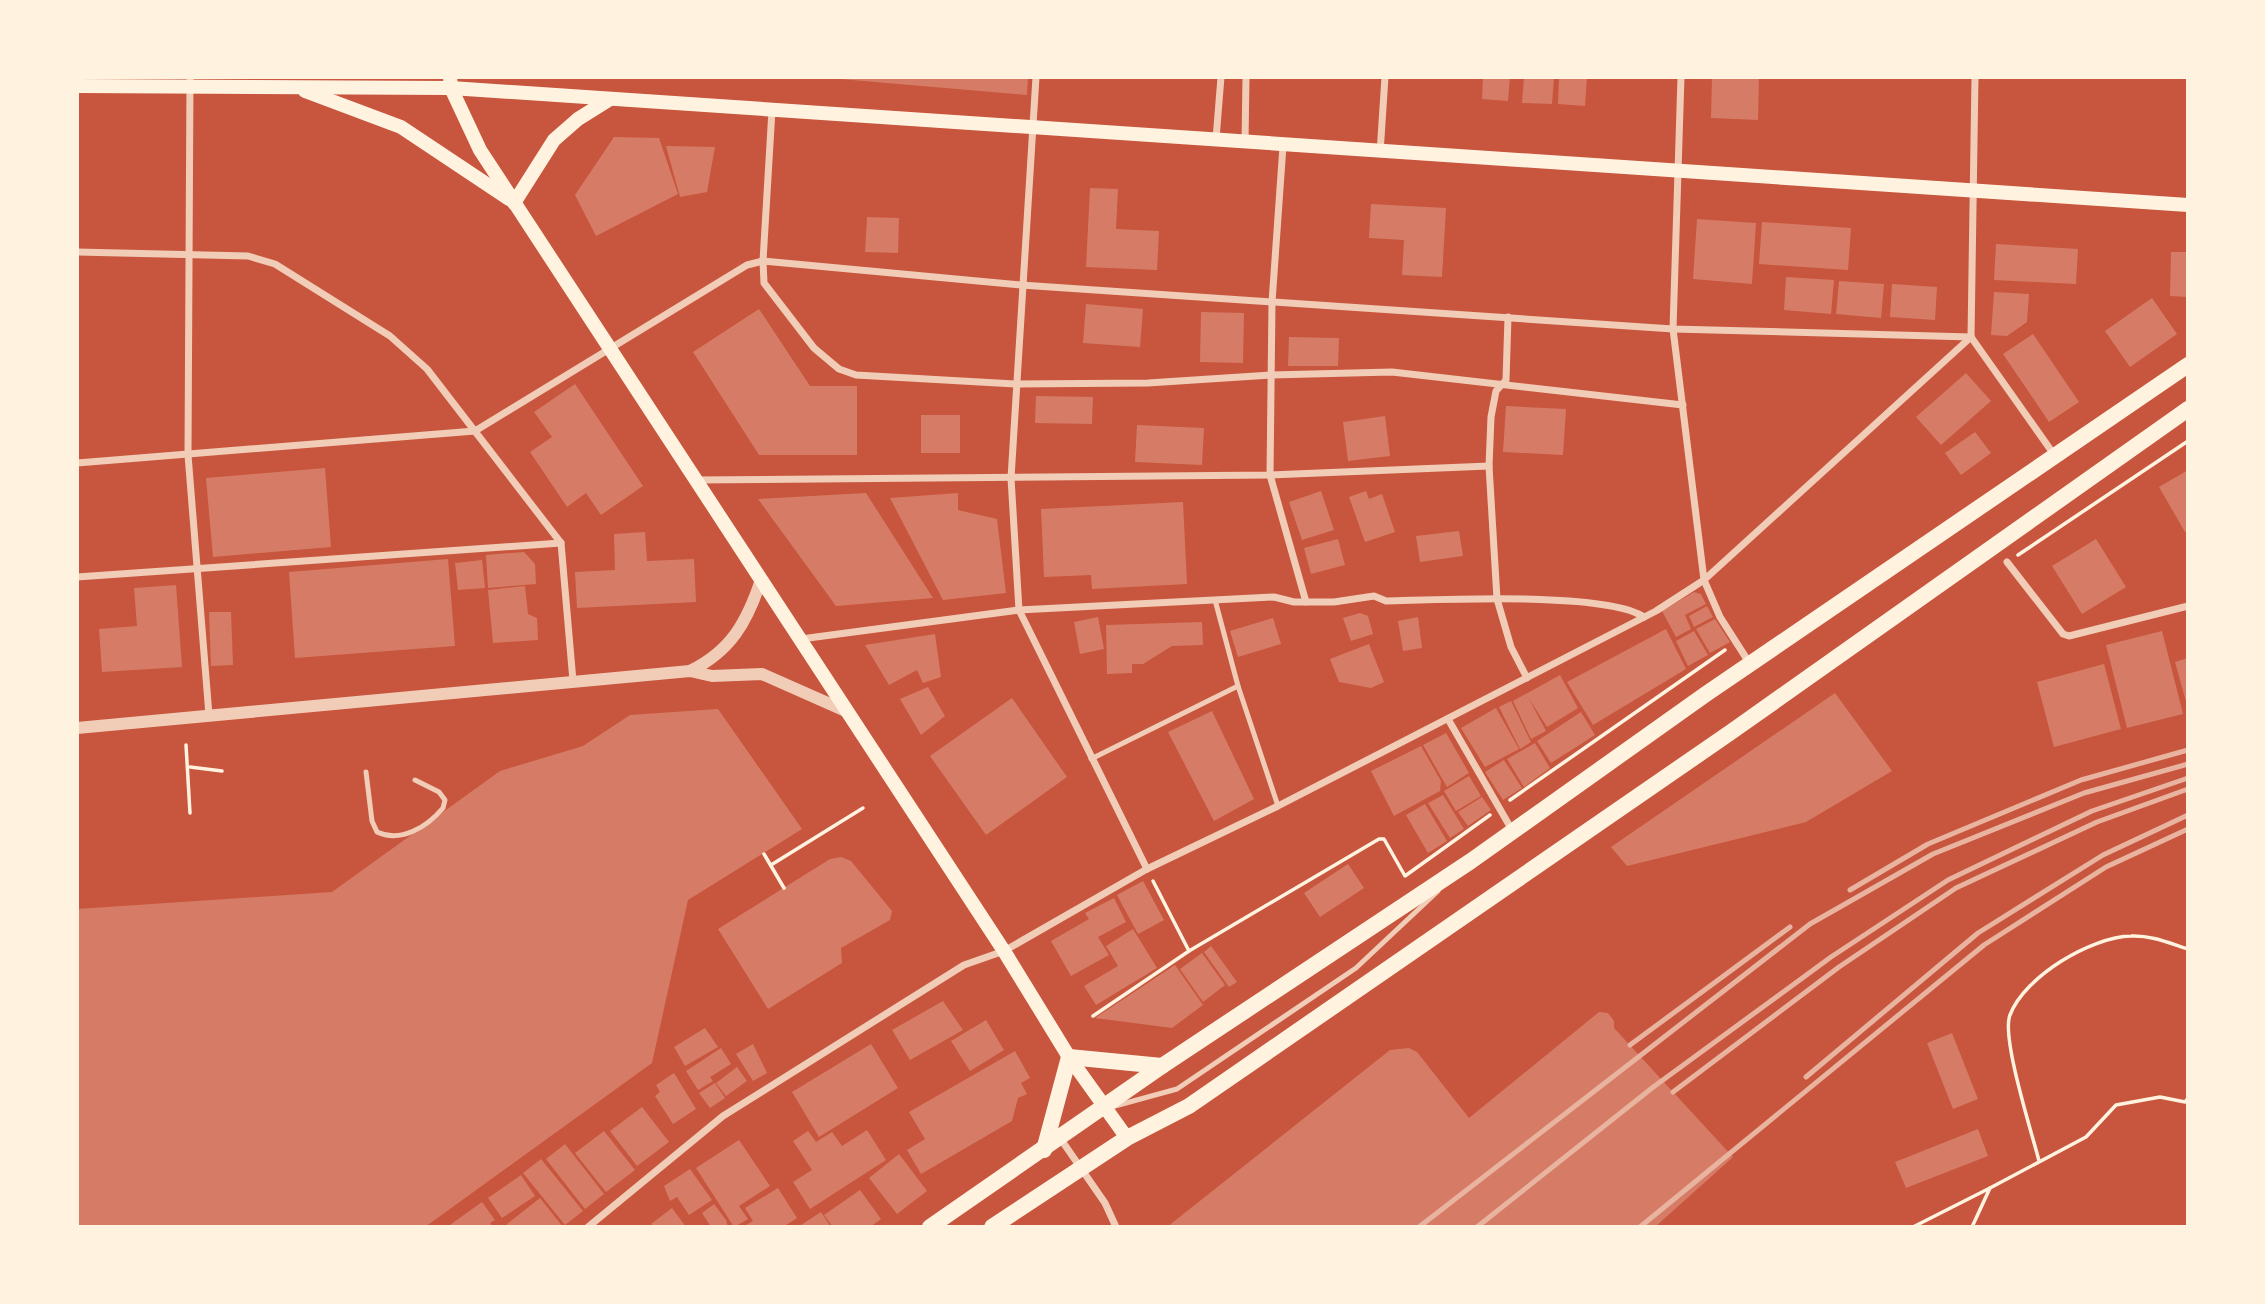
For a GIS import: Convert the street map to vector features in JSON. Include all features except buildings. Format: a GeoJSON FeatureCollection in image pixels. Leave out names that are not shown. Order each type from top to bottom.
{"type":"FeatureCollection","features":[{"type":"Feature","properties":{"kind":"main road"},"geometry":{"type":"LineString","coordinates":[[77,86],[190,82],[298,88],[450,82],[610,99],[1032,129],[2188,205]]}},
{"type":"Feature","properties":{"kind":"main road"},"geometry":{"type":"LineString","coordinates":[[450,82],[480,150],[1004,951],[1069,1057],[1127,1138]]}},
{"type":"Feature","properties":{"kind":"main road"},"geometry":{"type":"LineString","coordinates":[[298,88],[401,127],[514,203]]}},
{"type":"Feature","properties":{"kind":"main road"},"geometry":{"type":"LineString","coordinates":[[514,203],[554,140],[578,119],[610,99]]}},
{"type":"Feature","properties":{"kind":"main road"},"geometry":{"type":"LineString","coordinates":[[930,1227],[1162,1066],[1471,861],[1750,664],[2188,365]]}},
{"type":"Feature","properties":{"kind":"main road"},"geometry":{"type":"LineString","coordinates":[[992,1227],[1127,1138],[1189,1106],[1731,732],[2186,413]]}},
{"type":"Feature","properties":{"kind":"main road"},"geometry":{"type":"LineString","coordinates":[[1069,1057],[1162,1066]]}},
{"type":"Feature","properties":{"kind":"main road"},"geometry":{"type":"LineString","coordinates":[[1044,1150],[1069,1057]]}},
{"type":"Feature","properties":{"kind":"street"},"geometry":{"type":"LineString","coordinates":[[1036,77],[1011,478],[1019,610],[1147,869]]}},
{"type":"Feature","properties":{"kind":"street"},"geometry":{"type":"LineString","coordinates":[[1216,142],[1221,77]]}},
{"type":"Feature","properties":{"kind":"street"},"geometry":{"type":"LineString","coordinates":[[1245,144],[1246,77]]}},
{"type":"Feature","properties":{"kind":"street"},"geometry":{"type":"LineString","coordinates":[[1380,153],[1385,77]]}},
{"type":"Feature","properties":{"kind":"street"},"geometry":{"type":"LineString","coordinates":[[1681,77],[1673,329],[1704,580],[1735,643],[1750,664]]}},
{"type":"Feature","properties":{"kind":"street"},"geometry":{"type":"LineString","coordinates":[[1975,77],[1971,337],[2055,456]]}},
{"type":"Feature","properties":{"kind":"street"},"geometry":{"type":"LineString","coordinates":[[190,82],[188,455],[209,715]]}},
{"type":"Feature","properties":{"kind":"street"},"geometry":{"type":"LineString","coordinates":[[772,110],[764,283],[814,348],[839,369],[856,376],[1015,384],[1148,383],[1271,375],[1392,372],[1683,405]]}},
{"type":"Feature","properties":{"kind":"street"},"geometry":{"type":"LineString","coordinates":[[1283,146],[1272,302],[1270,475],[1306,602]]}},
{"type":"Feature","properties":{"kind":"street"},"geometry":{"type":"LineString","coordinates":[[77,252],[248,256],[275,264],[390,336],[427,369],[561,543],[573,681]]}},
{"type":"Feature","properties":{"kind":"street"},"geometry":{"type":"LineString","coordinates":[[77,463],[475,430],[747,265],[763,261],[1021,285],[1673,329],[1971,337]]}},
{"type":"Feature","properties":{"kind":"street"},"geometry":{"type":"LineString","coordinates":[[1508,317],[1506,380],[1496,391],[1491,417],[1489,466],[1497,599],[1511,647],[1527,678]]}},
{"type":"Feature","properties":{"kind":"street"},"geometry":{"type":"LineString","coordinates":[[588,1227],[723,1116],[964,965],[1004,951],[1147,869],[1448,719],[1644,617],[1704,580],[1971,337]]}},
{"type":"Feature","properties":{"kind":"street"},"geometry":{"type":"LineString","coordinates":[[696,480],[1270,475],[1489,466]]}},
{"type":"Feature","properties":{"kind":"street"},"geometry":{"type":"LineString","coordinates":[[77,577],[561,543]]}},
{"type":"Feature","properties":{"kind":"street"},"geometry":{"type":"LineString","coordinates":[[2007,562],[2063,634],[2069,636],[2188,606]]}},
{"type":"Feature","properties":{"kind":"street"},"geometry":{"type":"LineString","coordinates":[[690,671],[710,662],[737,636],[761,580]]}},
{"type":"Feature","properties":{"kind":"street"},"geometry":{"type":"LineString","coordinates":[[801,639],[1019,610],[1274,597],[1306,602],[1374,596],[1386,600],[1497,599],[1632,608],[1644,617]]}},
{"type":"Feature","properties":{"kind":"street"},"geometry":{"type":"LineString","coordinates":[[77,728],[690,671],[712,676],[762,674],[848,712]]}},
{"type":"Feature","properties":{"kind":"street"},"geometry":{"type":"LineString","coordinates":[[1448,719],[1512,831]]}},
{"type":"Feature","properties":{"kind":"street"},"geometry":{"type":"LineString","coordinates":[[1060,1138],[1105,1203],[1116,1227]]}},
{"type":"Feature","properties":{"kind":"lane"},"geometry":{"type":"LineString","coordinates":[[1215,600],[1238,686],[1278,806]]}},
{"type":"Feature","properties":{"kind":"lane"},"geometry":{"type":"LineString","coordinates":[[1091,759],[1238,686]]}},
{"type":"Feature","properties":{"kind":"lane"},"geometry":{"type":"LineString","coordinates":[[366,772],[372,821],[377,832],[385,836],[403,836],[443,808],[445,800],[439,792],[415,780]]}},
{"type":"Feature","properties":{"kind":"lane"},"geometry":{"type":"LineString","coordinates":[[1105,1108],[1177,1089],[1356,968],[1471,861]]}},
{"type":"Feature","properties":{"kind":"path"},"geometry":{"type":"LineString","coordinates":[[2007,562],[2188,441]]}},
{"type":"Feature","properties":{"kind":"path"},"geometry":{"type":"LineString","coordinates":[[1093,1016],[1189,951],[1379,839],[1384,839],[1405,876],[1735,643]]}},
{"type":"Feature","properties":{"kind":"path"},"geometry":{"type":"LineString","coordinates":[[186,745],[190,767],[190,813]]}},
{"type":"Feature","properties":{"kind":"path"},"geometry":{"type":"LineString","coordinates":[[190,767],[222,771]]}},
{"type":"Feature","properties":{"kind":"path"},"geometry":{"type":"LineString","coordinates":[[771,865],[863,808]]}},
{"type":"Feature","properties":{"kind":"path"},"geometry":{"type":"LineString","coordinates":[[764,854],[783,888]]}},
{"type":"Feature","properties":{"kind":"path"},"geometry":{"type":"LineString","coordinates":[[1147,869],[1189,951]]}},
{"type":"Feature","properties":{"kind":"path"},"geometry":{"type":"LineString","coordinates":[[2039,1161],[2010,1045],[2009,1016],[2026,993],[2057,964],[2104,940],[2131,936],[2151,937],[2188,949]]}},
{"type":"Feature","properties":{"kind":"path"},"geometry":{"type":"LineString","coordinates":[[1913,1227],[2086,1137],[2116,1105],[2160,1097],[2185,1102],[2188,1098]]}},
{"type":"Feature","properties":{"kind":"path"},"geometry":{"type":"LineString","coordinates":[[1972,1227],[1990,1188]]}},
{"type":"Feature","properties":{"kind":"railway"},"geometry":{"type":"LineString","coordinates":[[1850,890],[1928,844],[2081,780],[2188,750]]}},
{"type":"Feature","properties":{"kind":"railway"},"geometry":{"type":"LineString","coordinates":[[1419,1227],[1810,924],[1933,854],[2084,793],[2188,764]]}},
{"type":"Feature","properties":{"kind":"railway"},"geometry":{"type":"LineString","coordinates":[[1477,1227],[1652,1088],[1831,957],[1948,880],[2092,811],[2188,778]]}},
{"type":"Feature","properties":{"kind":"railway"},"geometry":{"type":"LineString","coordinates":[[1673,1092],[1839,967],[1956,888],[2097,822],[2188,789]]}},
{"type":"Feature","properties":{"kind":"railway"},"geometry":{"type":"LineString","coordinates":[[1806,1077],[1978,933],[2103,855],[2188,815]]}},
{"type":"Feature","properties":{"kind":"railway"},"geometry":{"type":"LineString","coordinates":[[1640,1227],[1984,945],[2106,867],[2188,829]]}},
{"type":"Feature","properties":{"kind":"railway"},"geometry":{"type":"LineString","coordinates":[[1630,1045],[1790,927]]}}]}
